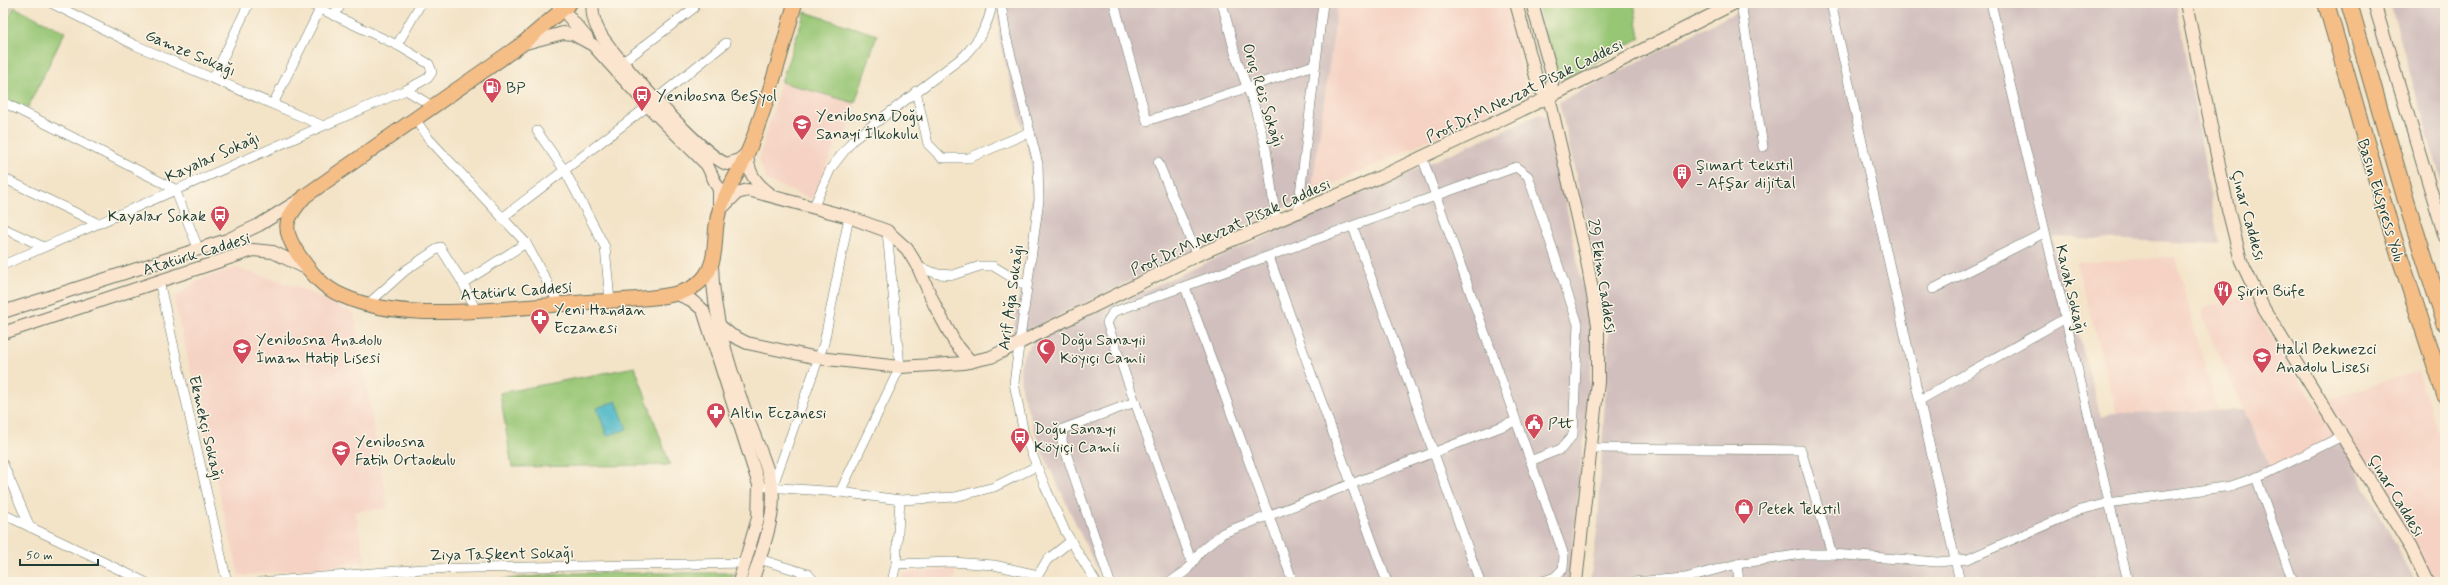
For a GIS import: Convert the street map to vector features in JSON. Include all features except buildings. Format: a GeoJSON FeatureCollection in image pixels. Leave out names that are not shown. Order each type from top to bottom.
{"type":"FeatureCollection","features":[{"type":"Feature","properties":{"kind":"highway","name":"Basın Ekspress Yolu"},"geometry":{"type":"LineString","coordinates":[[2326,3],[2392,233],[2445,394]]}},
{"type":"Feature","properties":{"kind":"highway","name":"Basın Ekspress Yolu"},"geometry":{"type":"LineString","coordinates":[[2349,3],[2407,204],[2445,323]]}},
{"type":"Feature","properties":{"kind":"main road"},"geometry":{"type":"LineString","coordinates":[[593,3],[592,12],[601,34],[652,103],[707,165],[719,190],[719,212],[712,265],[712,288],[719,325],[738,392],[772,488],[771,519],[752,582]]}},
{"type":"Feature","properties":{"kind":"main road"},"geometry":{"type":"LineString","coordinates":[[719,212],[747,153],[777,70],[794,3]]}},
{"type":"Feature","properties":{"kind":"main road"},"geometry":{"type":"LineString","coordinates":[[1516,3],[1539,88],[1549,98]]}},
{"type":"Feature","properties":{"kind":"main road"},"geometry":{"type":"LineString","coordinates":[[1532,3],[1553,78],[1549,98]]}},
{"type":"Feature","properties":{"kind":"main road","name":"Prof.Dr.M.Nevzat Pisak Caddesi"},"geometry":{"type":"LineString","coordinates":[[719,325],[731,336],[747,343],[818,358],[900,367],[972,362],[991,357],[1018,342],[1197,255],[1422,157],[1549,98],[1735,3]]}},
{"type":"Feature","properties":{"kind":"main road","name":"Çınar Caddesi"},"geometry":{"type":"LineString","coordinates":[[2186,3],[2228,209],[2241,261],[2264,309],[2410,548],[2427,582]]}},
{"type":"Feature","properties":{"kind":"main road"},"geometry":{"type":"LineString","coordinates":[[2374,3],[2445,237]]}},
{"type":"Feature","properties":{"kind":"main road"},"geometry":{"type":"LineString","coordinates":[[3,312],[198,248],[227,240],[259,226],[305,196],[522,44],[551,18],[560,4],[593,45],[652,103],[722,163],[733,163],[747,153]]}},
{"type":"Feature","properties":{"kind":"main road"},"geometry":{"type":"LineString","coordinates":[[522,44],[563,33],[574,34],[593,45]]}},
{"type":"Feature","properties":{"kind":"main road","name":"29 Ekim Caddesi"},"geometry":{"type":"LineString","coordinates":[[1549,98],[1588,261],[1598,325],[1598,382],[1592,448],[1576,582]]}},
{"type":"Feature","properties":{"kind":"main road"},"geometry":{"type":"LineString","coordinates":[[747,153],[748,166],[756,183],[771,195]]}},
{"type":"Feature","properties":{"kind":"main road"},"geometry":{"type":"LineString","coordinates":[[719,212],[737,193],[748,190],[814,206],[850,217],[887,232],[907,249],[918,267],[935,306],[955,342],[972,362]]}},
{"type":"Feature","properties":{"kind":"main road"},"geometry":{"type":"LineString","coordinates":[[305,196],[290,213],[285,228],[289,240],[308,269]]}},
{"type":"Feature","properties":{"kind":"main road","name":"Atatürk Caddesi"},"geometry":{"type":"LineString","coordinates":[[3,333],[253,250],[272,252],[308,269],[325,286],[344,297],[368,304],[423,312],[476,311],[610,301],[677,294],[690,289],[702,280],[712,265]]}},
{"type":"Feature","properties":{"kind":"main road"},"geometry":{"type":"LineString","coordinates":[[677,294],[691,300],[703,310],[759,485],[758,518],[739,582]]}},
{"type":"Feature","properties":{"kind":"street"},"geometry":{"type":"LineString","coordinates":[[3,12],[7,3]]}},
{"type":"Feature","properties":{"kind":"street","name":"Gamze Sokağı"},"geometry":{"type":"LineString","coordinates":[[51,3],[135,45],[321,125]]}},
{"type":"Feature","properties":{"kind":"street"},"geometry":{"type":"LineString","coordinates":[[213,79],[249,3]]}},
{"type":"Feature","properties":{"kind":"street"},"geometry":{"type":"LineString","coordinates":[[308,3],[397,46],[421,3]]}},
{"type":"Feature","properties":{"kind":"street"},"geometry":{"type":"LineString","coordinates":[[334,16],[342,3]]}},
{"type":"Feature","properties":{"kind":"street"},"geometry":{"type":"LineString","coordinates":[[814,206],[831,168],[853,140],[964,56],[979,39],[990,18],[992,3]]}},
{"type":"Feature","properties":{"kind":"street","name":"Arif Ağa Sokağı"},"geometry":{"type":"LineString","coordinates":[[1001,3],[1006,36],[1038,164],[1039,200],[1018,342],[1014,383],[1024,434],[1037,466],[1071,541],[1096,582]]}},
{"type":"Feature","properties":{"kind":"street"},"geometry":{"type":"LineString","coordinates":[[1114,3],[1147,121],[1314,65]]}},
{"type":"Feature","properties":{"kind":"street","name":"Oruç Reis Sokağı"},"geometry":{"type":"LineString","coordinates":[[1222,3],[1237,60],[1266,149],[1276,220]]}},
{"type":"Feature","properties":{"kind":"street"},"geometry":{"type":"LineString","coordinates":[[1298,211],[1314,65],[1323,3]]}},
{"type":"Feature","properties":{"kind":"street"},"geometry":{"type":"LineString","coordinates":[[1741,3],[1763,147]]}},
{"type":"Feature","properties":{"kind":"street"},"geometry":{"type":"LineString","coordinates":[[1830,3],[1960,582]]}},
{"type":"Feature","properties":{"kind":"street","name":"Kavak Sokağı"},"geometry":{"type":"LineString","coordinates":[[1991,3],[2064,319],[2128,582]]}},
{"type":"Feature","properties":{"kind":"street"},"geometry":{"type":"LineString","coordinates":[[623,62],[694,8]]}},
{"type":"Feature","properties":{"kind":"street"},"geometry":{"type":"LineString","coordinates":[[272,104],[320,9]]}},
{"type":"Feature","properties":{"kind":"street"},"geometry":{"type":"LineString","coordinates":[[502,218],[565,171],[726,43]]}},
{"type":"Feature","properties":{"kind":"street","name":"Kayalar Sokağı"},"geometry":{"type":"LineString","coordinates":[[3,265],[321,125],[406,90],[428,78],[432,72],[432,68],[397,46]]}},
{"type":"Feature","properties":{"kind":"street"},"geometry":{"type":"LineString","coordinates":[[406,90],[432,106]]}},
{"type":"Feature","properties":{"kind":"street"},"geometry":{"type":"LineString","coordinates":[[916,91],[928,144],[942,158],[969,158],[1030,132]]}},
{"type":"Feature","properties":{"kind":"street"},"geometry":{"type":"LineString","coordinates":[[3,102],[175,189],[198,248]]}},
{"type":"Feature","properties":{"kind":"street"},"geometry":{"type":"LineString","coordinates":[[415,119],[430,139],[526,243],[559,304]]}},
{"type":"Feature","properties":{"kind":"street"},"geometry":{"type":"LineString","coordinates":[[537,131],[565,171],[605,248],[610,301]]}},
{"type":"Feature","properties":{"kind":"street"},"geometry":{"type":"LineString","coordinates":[[1422,157],[1564,555],[1563,568],[1555,577],[1541,582]]}},
{"type":"Feature","properties":{"kind":"street"},"geometry":{"type":"LineString","coordinates":[[1158,162],[1197,255]]}},
{"type":"Feature","properties":{"kind":"street"},"geometry":{"type":"LineString","coordinates":[[1192,563],[1107,323],[1113,312],[1437,197],[1516,167],[1528,176],[1578,324],[1573,435],[1561,449],[1530,461]]}},
{"type":"Feature","properties":{"kind":"street"},"geometry":{"type":"LineString","coordinates":[[3,178],[97,223]]}},
{"type":"Feature","properties":{"kind":"street"},"geometry":{"type":"LineString","coordinates":[[772,488],[824,343],[850,217]]}},
{"type":"Feature","properties":{"kind":"street"},"geometry":{"type":"LineString","coordinates":[[1353,227],[1480,582]]}},
{"type":"Feature","properties":{"kind":"street"},"geometry":{"type":"LineString","coordinates":[[3,228],[44,247]]}},
{"type":"Feature","properties":{"kind":"street"},"geometry":{"type":"LineString","coordinates":[[840,492],[900,367],[887,232]]}},
{"type":"Feature","properties":{"kind":"street"},"geometry":{"type":"LineString","coordinates":[[1933,289],[2044,232]]}},
{"type":"Feature","properties":{"kind":"street"},"geometry":{"type":"LineString","coordinates":[[463,283],[526,243]]}},
{"type":"Feature","properties":{"kind":"street"},"geometry":{"type":"LineString","coordinates":[[368,304],[406,270],[440,246],[463,283],[476,311]]}},
{"type":"Feature","properties":{"kind":"street"},"geometry":{"type":"LineString","coordinates":[[1269,257],[1350,484],[1387,582]]}},
{"type":"Feature","properties":{"kind":"street"},"geometry":{"type":"LineString","coordinates":[[918,267],[938,274],[953,275],[980,266],[993,266],[1026,286]]}},
{"type":"Feature","properties":{"kind":"street","name":"Ekmekçi Sokağı"},"geometry":{"type":"LineString","coordinates":[[159,281],[227,582]]}},
{"type":"Feature","properties":{"kind":"street"},"geometry":{"type":"LineString","coordinates":[[1185,287],[1293,582]]}},
{"type":"Feature","properties":{"kind":"street"},"geometry":{"type":"LineString","coordinates":[[1920,400],[2064,319]]}},
{"type":"Feature","properties":{"kind":"street"},"geometry":{"type":"LineString","coordinates":[[1110,582],[1062,441],[1063,429],[1135,402]]}},
{"type":"Feature","properties":{"kind":"street"},"geometry":{"type":"LineString","coordinates":[[1170,582],[1186,571],[1201,551],[1223,532],[1516,421]]}},
{"type":"Feature","properties":{"kind":"street"},"geometry":{"type":"LineString","coordinates":[[1633,582],[1685,578],[1737,564],[1802,554],[1832,554],[1938,562],[1968,559],[2080,510],[2108,503],[2231,486],[2256,477],[2342,436]]}},
{"type":"Feature","properties":{"kind":"street"},"geometry":{"type":"LineString","coordinates":[[1592,448],[1801,450],[1832,554]]}},
{"type":"Feature","properties":{"kind":"street"},"geometry":{"type":"LineString","coordinates":[[3,464],[30,527]]}},
{"type":"Feature","properties":{"kind":"street"},"geometry":{"type":"LineString","coordinates":[[759,485],[772,488],[840,492],[900,500],[956,497],[994,487],[1037,466]]}},
{"type":"Feature","properties":{"kind":"street"},"geometry":{"type":"LineString","coordinates":[[2256,477],[2293,582]]}},
{"type":"Feature","properties":{"kind":"street"},"geometry":{"type":"LineString","coordinates":[[892,582],[896,564],[900,500]]}},
{"type":"Feature","properties":{"kind":"street"},"geometry":{"type":"LineString","coordinates":[[3,514],[145,582]]}},
{"type":"Feature","properties":{"kind":"street"},"geometry":{"type":"LineString","coordinates":[[896,564],[952,562],[994,565],[1036,579],[1047,560],[1071,541]]}},
{"type":"Feature","properties":{"kind":"street"},"geometry":{"type":"LineString","coordinates":[[759,559],[808,574],[815,582]]}},
{"type":"Feature","properties":{"kind":"street","name":"Ziya Taşkent Sokağı"},"geometry":{"type":"LineString","coordinates":[[260,582],[423,569],[745,563]]}},
{"type":"Feature","properties":{"kind":"street"},"geometry":{"type":"LineString","coordinates":[[1737,564],[1739,582]]}},
{"type":"Feature","properties":{"kind":"shaded area"},"geometry":{"type":"Polygon","coordinates":[[[998,3],[1338,3],[1311,194],[1012,338],[1031,226],[1031,160],[999,39],[998,3]]]}},
{"type":"Feature","properties":{"kind":"shaded area"},"geometry":{"type":"Polygon","coordinates":[[[1338,3],[1506,3],[1527,95],[1311,194],[1338,3]]]}},
{"type":"Feature","properties":{"kind":"shaded area"},"geometry":{"type":"Polygon","coordinates":[[[1754,3],[2176,3],[2219,244],[2052,237],[2101,417],[2117,413],[2244,410],[2273,472],[2342,443],[2416,582],[1590,582],[1598,524],[1609,320],[1559,102],[1754,3]]]}},
{"type":"Feature","properties":{"kind":"shaded area"},"geometry":{"type":"Polygon","coordinates":[[[2390,3],[2445,3],[2445,191],[2431,147],[2390,3]]]}},
{"type":"Feature","properties":{"kind":"shaded area","name":"Yenibosna Doğu Sanayi İlkokulu"},"geometry":{"type":"Polygon","coordinates":[[[781,82],[855,103],[845,138],[836,144],[812,199],[766,180],[759,159],[781,82]]]}},
{"type":"Feature","properties":{"kind":"shaded area"},"geometry":{"type":"Polygon","coordinates":[[[1539,114],[1547,117],[1549,123],[1594,341],[1569,582],[1103,582],[1041,449],[1021,389],[1020,368],[1024,353],[1036,339],[1539,114]]]}},
{"type":"Feature","properties":{"kind":"shaded area"},"geometry":{"type":"Polygon","coordinates":[[[2175,257],[2217,411],[2117,413],[2076,263],[2175,257]]]}},
{"type":"Feature","properties":{"kind":"shaded area"},"geometry":{"type":"Polygon","coordinates":[[[236,268],[295,286],[354,313],[388,509],[355,511],[366,562],[239,576],[175,304],[175,297],[200,279],[236,268]]]}},
{"type":"Feature","properties":{"kind":"shaded area","name":"Halil Bekmezci Anadolu Lisesi"},"geometry":{"type":"Polygon","coordinates":[[[2248,295],[2271,338],[2342,443],[2273,472],[2202,318],[2204,308],[2248,295]]]}},
{"type":"Feature","properties":{"kind":"shaded area"},"geometry":{"type":"Polygon","coordinates":[[[2418,371],[2445,451],[2445,582],[2431,582],[2411,541],[2327,400],[2418,371]]]}},
{"type":"Feature","properties":{"kind":"shaded area"},"geometry":{"type":"Polygon","coordinates":[[[956,569],[954,582],[899,582],[903,573],[956,569]]]}},
{"type":"Feature","properties":{"kind":"green space"},"geometry":{"type":"Polygon","coordinates":[[[1537,3],[1634,3],[1640,38],[1566,79],[1556,75],[1537,3]]]}},
{"type":"Feature","properties":{"kind":"green space"},"geometry":{"type":"Polygon","coordinates":[[[14,7],[65,32],[27,109],[3,98],[3,30],[14,7]]]}},
{"type":"Feature","properties":{"kind":"green space"},"geometry":{"type":"Polygon","coordinates":[[[805,12],[877,35],[855,103],[781,82],[805,12]]]}},
{"type":"Feature","properties":{"kind":"green space"},"geometry":{"type":"Polygon","coordinates":[[[635,367],[670,465],[512,467],[500,393],[635,367]]]}},
{"type":"Feature","properties":{"kind":"green space"},"geometry":{"type":"Polygon","coordinates":[[[569,573],[733,573],[731,582],[477,582],[569,573]]]}},
{"type":"Feature","properties":{"kind":"water"},"geometry":{"type":"Polygon","coordinates":[[[616,401],[627,429],[607,436],[597,408],[616,401]]]}},
{"type":"Feature","properties":{"kind":"place","name":"BP"},"geometry":{"type":"Point","coordinates":[492,104]}},
{"type":"Feature","properties":{"kind":"place","name":"Yenibosna Beşyol"},"geometry":{"type":"Point","coordinates":[642,112]}},
{"type":"Feature","properties":{"kind":"place","name":"Yenibosna Doğu Sanayi İlkokulu"},"geometry":{"type":"Point","coordinates":[802,141]}},
{"type":"Feature","properties":{"kind":"place","name":"Şımart tekstil - Afşar dijital"},"geometry":{"type":"Point","coordinates":[1682,190]}},
{"type":"Feature","properties":{"kind":"place","name":"Kayalar Sokak"},"geometry":{"type":"Point","coordinates":[220,232]}},
{"type":"Feature","properties":{"kind":"place","name":"Şirin Büfe"},"geometry":{"type":"Point","coordinates":[2223,307]}},
{"type":"Feature","properties":{"kind":"place","name":"Yeni Handan Eczanesi"},"geometry":{"type":"Point","coordinates":[540,335]}},
{"type":"Feature","properties":{"kind":"place","name":"Yenibosna Anadolu İmam Hatip Lisesi"},"geometry":{"type":"Point","coordinates":[242,365]}},
{"type":"Feature","properties":{"kind":"place","name":"Doğu Sanayii Köyiçi Camii"},"geometry":{"type":"Point","coordinates":[1046,365]}},
{"type":"Feature","properties":{"kind":"place","name":"Halil Bekmezci Anadolu Lisesi"},"geometry":{"type":"Point","coordinates":[2262,374]}},
{"type":"Feature","properties":{"kind":"place","name":"Altın Eczanesi"},"geometry":{"type":"Point","coordinates":[716,429]}},
{"type":"Feature","properties":{"kind":"place","name":"Ptt"},"geometry":{"type":"Point","coordinates":[1534,440]}},
{"type":"Feature","properties":{"kind":"place","name":"Doğu Sanayi Köyiçi Camii"},"geometry":{"type":"Point","coordinates":[1020,454]}},
{"type":"Feature","properties":{"kind":"place","name":"Yenibosna Fatih Ortaokulu"},"geometry":{"type":"Point","coordinates":[341,467]}},
{"type":"Feature","properties":{"kind":"place","name":"Petek Tekstil"},"geometry":{"type":"Point","coordinates":[1744,525]}}]}
